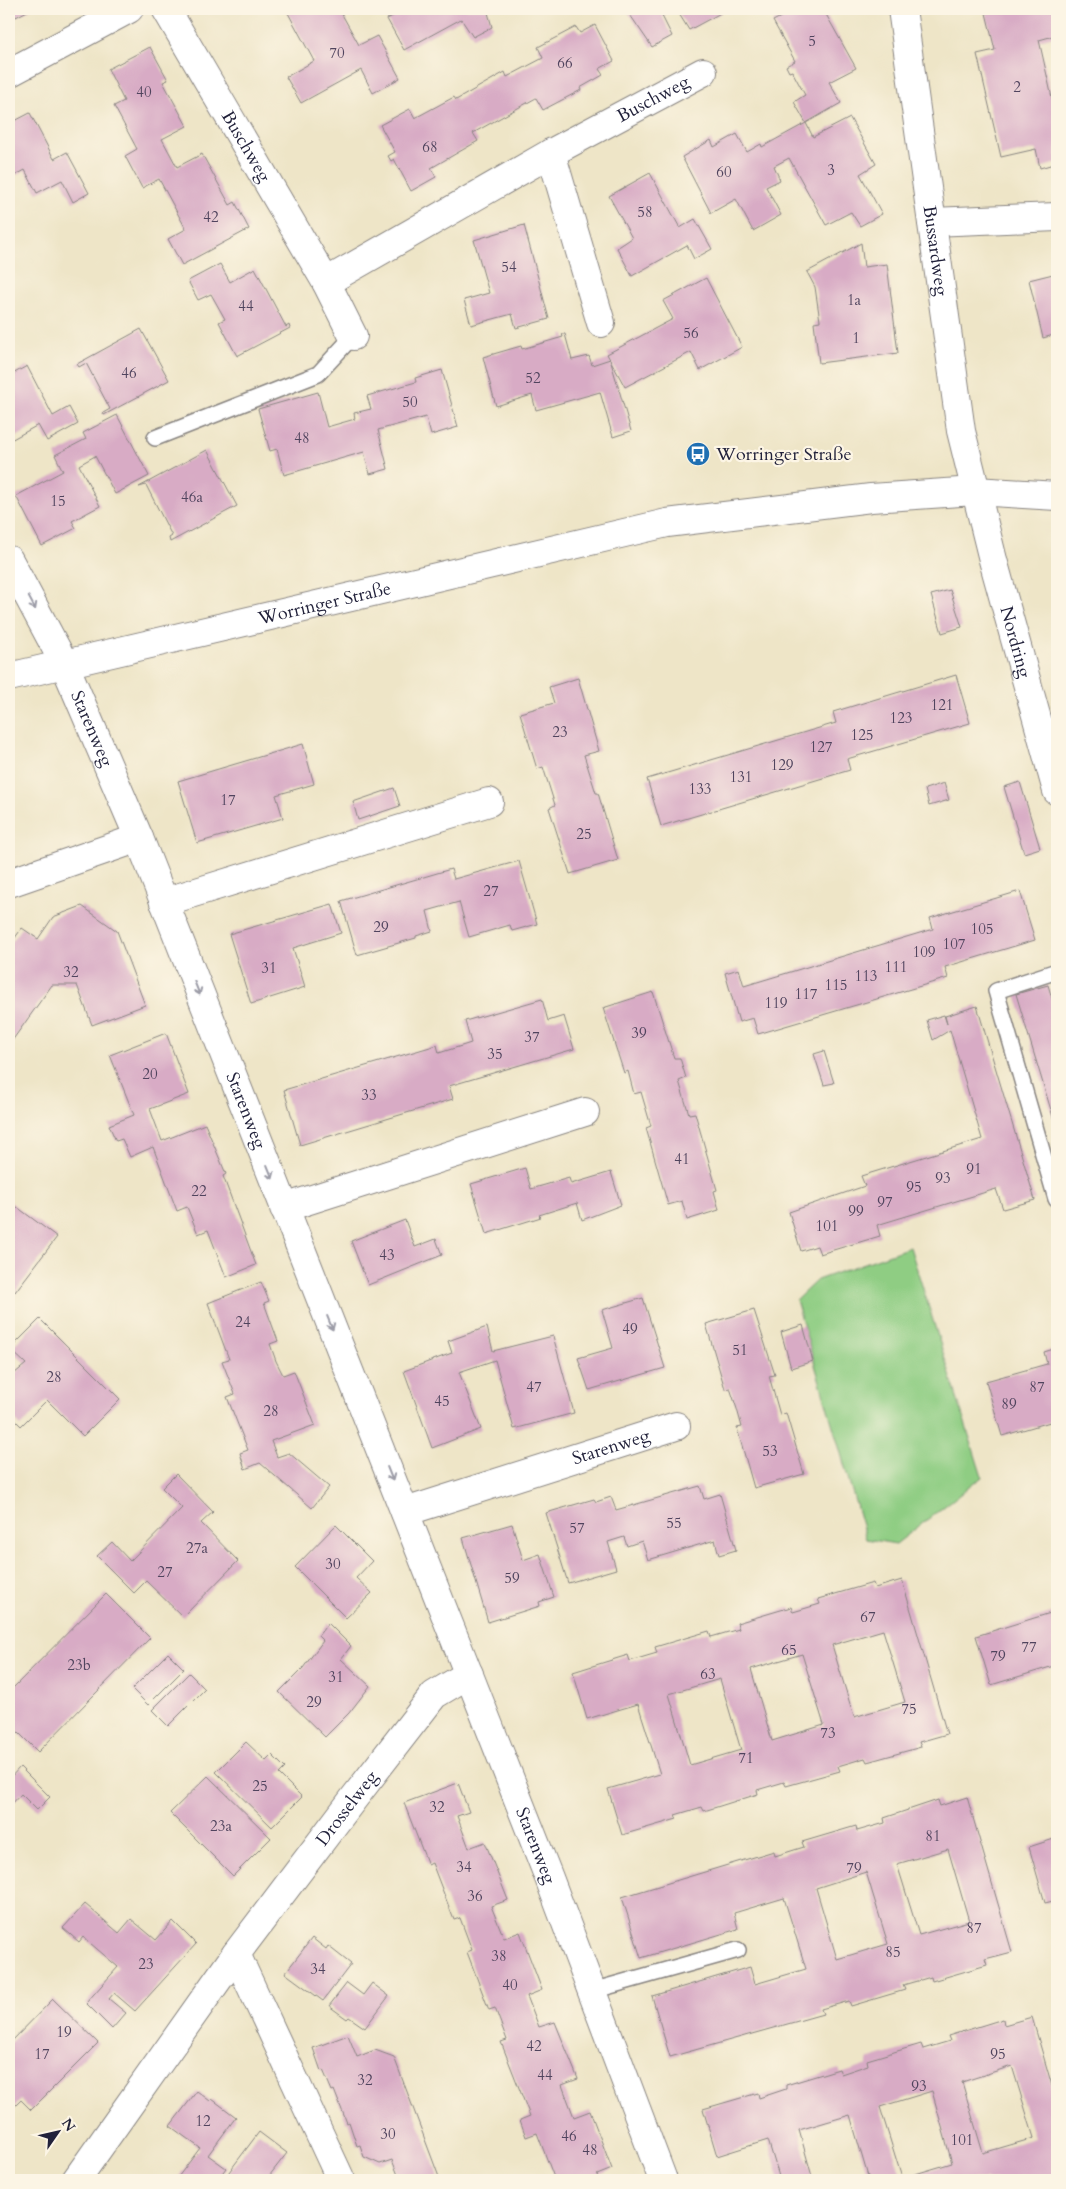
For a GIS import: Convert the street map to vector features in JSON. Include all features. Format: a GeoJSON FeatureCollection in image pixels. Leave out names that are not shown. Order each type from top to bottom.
{"type":"FeatureCollection","features":[{"type":"Feature","properties":{"kind":"street"},"geometry":{"type":"LineString","coordinates":[[9,73],[129,9]]}},
{"type":"Feature","properties":{"kind":"street","name":"Buschweg"},"geometry":{"type":"LineString","coordinates":[[166,9],[326,282],[354,336]]}},
{"type":"Feature","properties":{"kind":"street","name":"Bussardweg"},"geometry":{"type":"LineString","coordinates":[[902,9],[961,431],[975,492]]}},
{"type":"Feature","properties":{"kind":"street","name":"Buschweg"},"geometry":{"type":"LineString","coordinates":[[326,282],[551,153],[702,72]]}},
{"type":"Feature","properties":{"kind":"street"},"geometry":{"type":"LineString","coordinates":[[551,153],[601,323]]}},
{"type":"Feature","properties":{"kind":"street"},"geometry":{"type":"LineString","coordinates":[[932,222],[1057,217]]}},
{"type":"Feature","properties":{"kind":"street","name":"Worringer Straße"},"geometry":{"type":"LineString","coordinates":[[9,677],[667,524],[872,498],[975,492],[1057,496]]}},
{"type":"Feature","properties":{"kind":"street","name":"Nordring"},"geometry":{"type":"LineString","coordinates":[[975,492],[1057,791]]}},
{"type":"Feature","properties":{"kind":"street","name":"Starenweg"},"geometry":{"type":"LineString","coordinates":[[9,560],[64,663],[164,902],[469,1674],[664,2180]]}},
{"type":"Feature","properties":{"kind":"street"},"geometry":{"type":"LineString","coordinates":[[164,902],[489,802]]}},
{"type":"Feature","properties":{"kind":"street"},"geometry":{"type":"LineString","coordinates":[[9,883],[138,838]]}},
{"type":"Feature","properties":{"kind":"street"},"geometry":{"type":"LineString","coordinates":[[284,1208],[585,1112]]}},
{"type":"Feature","properties":{"kind":"street","name":"Starenweg"},"geometry":{"type":"LineString","coordinates":[[405,1512],[676,1426]]}},
{"type":"Feature","properties":{"kind":"street","name":"Drosselweg"},"geometry":{"type":"LineString","coordinates":[[76,2180],[236,1954],[434,1695],[469,1674]]}},
{"type":"Feature","properties":{"kind":"street"},"geometry":{"type":"LineString","coordinates":[[236,1954],[341,2180]]}},
{"type":"Feature","properties":{"kind":"lane"},"geometry":{"type":"LineString","coordinates":[[155,438],[318,374],[354,336]]}},
{"type":"Feature","properties":{"kind":"lane"},"geometry":{"type":"LineString","coordinates":[[1056,1199],[996,991],[1057,971]]}},
{"type":"Feature","properties":{"kind":"lane"},"geometry":{"type":"LineString","coordinates":[[592,1991],[738,1950]]}},
{"type":"Feature","properties":{"kind":"green space"},"geometry":{"type":"Polygon","coordinates":[[[910,1247],[982,1477],[896,1544],[866,1539],[796,1300],[817,1280],[910,1247]]]}},
{"type":"Feature","properties":{"kind":"building"},"geometry":{"type":"Polygon","coordinates":[[[11,9],[31,9],[16,17],[11,9]]]}},
{"type":"Feature","properties":{"kind":"building"},"geometry":{"type":"Polygon","coordinates":[[[296,9],[339,9],[359,45],[377,36],[400,78],[373,93],[361,70],[301,103],[286,77],[314,61],[288,13],[296,9]]]}},
{"type":"Feature","properties":{"kind":"building"},"geometry":{"type":"Polygon","coordinates":[[[406,9],[487,9],[492,27],[473,37],[461,19],[404,50],[387,19],[406,9]]]}},
{"type":"Feature","properties":{"kind":"building"},"geometry":{"type":"Polygon","coordinates":[[[626,9],[675,9],[662,16],[672,36],[652,47],[626,9]]]}},
{"type":"Feature","properties":{"kind":"building"},"geometry":{"type":"Polygon","coordinates":[[[676,9],[728,9],[689,30],[676,9]]]}},
{"type":"Feature","properties":{"kind":"building"},"geometry":{"type":"Polygon","coordinates":[[[796,9],[823,9],[856,68],[829,82],[841,103],[806,123],[794,102],[805,95],[792,71],[789,72],[786,66],[795,61],[773,21],[796,9]]]}},
{"type":"Feature","properties":{"kind":"building"},"geometry":{"type":"Polygon","coordinates":[[[985,9],[1055,9],[1057,35],[1039,40],[1057,120],[1057,163],[1040,168],[1036,149],[1001,157],[977,54],[995,50],[985,9]]]}},
{"type":"Feature","properties":{"kind":"building"},"geometry":{"type":"Polygon","coordinates":[[[595,25],[614,61],[599,69],[603,75],[580,88],[581,90],[543,110],[536,98],[473,133],[478,141],[431,168],[436,177],[411,191],[394,159],[391,161],[388,156],[395,152],[380,125],[410,109],[415,118],[454,97],[456,100],[505,72],[507,77],[543,58],[538,47],[576,27],[580,33],[595,25]]]}},
{"type":"Feature","properties":{"kind":"building"},"geometry":{"type":"Polygon","coordinates":[[[150,47],[168,80],[163,82],[187,126],[162,139],[177,167],[202,154],[230,205],[235,202],[249,229],[182,265],[168,239],[186,229],[159,179],[142,188],[125,156],[137,149],[114,106],[124,101],[108,69],[150,47]]]}},
{"type":"Feature","properties":{"kind":"building"},"geometry":{"type":"Polygon","coordinates":[[[30,113],[54,159],[67,152],[89,193],[73,202],[62,180],[37,193],[25,170],[9,179],[9,124],[30,113]]]}},
{"type":"Feature","properties":{"kind":"building"},"geometry":{"type":"Polygon","coordinates":[[[850,118],[876,164],[860,174],[882,214],[860,226],[851,212],[826,225],[789,158],[774,166],[780,180],[766,187],[781,215],[753,231],[736,199],[711,213],[682,157],[711,140],[714,147],[737,134],[747,152],[761,144],[762,147],[806,123],[813,137],[850,118]]]}},
{"type":"Feature","properties":{"kind":"building"},"geometry":{"type":"Polygon","coordinates":[[[650,173],[680,228],[695,219],[712,249],[694,259],[687,245],[632,276],[617,248],[632,238],[609,196],[650,173]]]}},
{"type":"Feature","properties":{"kind":"building"},"geometry":{"type":"Polygon","coordinates":[[[524,225],[549,319],[516,328],[512,314],[471,325],[464,300],[489,293],[474,240],[524,225]]]}},
{"type":"Feature","properties":{"kind":"building"},"geometry":{"type":"Polygon","coordinates":[[[861,243],[864,267],[887,264],[898,353],[819,363],[814,322],[820,321],[815,287],[807,272],[861,243]]]}},
{"type":"Feature","properties":{"kind":"building"},"geometry":{"type":"Polygon","coordinates":[[[220,264],[230,282],[255,268],[286,327],[289,325],[290,328],[237,356],[219,322],[225,319],[211,294],[198,300],[188,281],[220,264]]]}},
{"type":"Feature","properties":{"kind":"building"},"geometry":{"type":"Polygon","coordinates":[[[1057,273],[1057,334],[1043,338],[1029,280],[1057,273]]]}},
{"type":"Feature","properties":{"kind":"building"},"geometry":{"type":"Polygon","coordinates":[[[706,278],[742,347],[700,370],[691,352],[625,387],[607,354],[673,319],[663,301],[706,278]]]}},
{"type":"Feature","properties":{"kind":"building"},"geometry":{"type":"Polygon","coordinates":[[[141,329],[169,380],[104,415],[103,413],[110,409],[86,363],[79,367],[77,364],[141,329]]]}},
{"type":"Feature","properties":{"kind":"building"},"geometry":{"type":"Polygon","coordinates":[[[562,334],[565,334],[572,360],[589,356],[592,365],[610,359],[631,431],[613,437],[600,392],[536,410],[532,395],[496,406],[483,357],[521,346],[522,349],[563,337],[562,334]]]}},
{"type":"Feature","properties":{"kind":"building"},"geometry":{"type":"Polygon","coordinates":[[[27,366],[53,416],[69,407],[78,424],[47,441],[38,425],[9,441],[9,376],[27,366]]]}},
{"type":"Feature","properties":{"kind":"building"},"geometry":{"type":"Polygon","coordinates":[[[442,370],[458,427],[431,435],[426,417],[378,430],[388,469],[370,474],[364,452],[284,475],[277,449],[270,451],[258,409],[318,392],[327,427],[355,419],[354,413],[371,409],[367,396],[416,382],[415,378],[442,370]]]}},
{"type":"Feature","properties":{"kind":"building"},"geometry":{"type":"Polygon","coordinates":[[[117,415],[149,476],[115,494],[95,456],[79,465],[100,506],[72,521],[76,528],[42,546],[16,496],[63,471],[55,455],[86,439],[83,433],[117,415]]]}},
{"type":"Feature","properties":{"kind":"building"},"geometry":{"type":"Polygon","coordinates":[[[207,450],[237,506],[170,542],[169,538],[172,536],[146,485],[139,487],[207,450]]]}},
{"type":"Feature","properties":{"kind":"building"},"geometry":{"type":"Polygon","coordinates":[[[950,590],[962,627],[942,633],[931,595],[950,590]]]}},
{"type":"Feature","properties":{"kind":"building"},"geometry":{"type":"Polygon","coordinates":[[[956,675],[970,723],[847,759],[850,770],[661,826],[647,779],[836,723],[833,712],[956,675]]]}},
{"type":"Feature","properties":{"kind":"building"},"geometry":{"type":"Polygon","coordinates":[[[578,678],[599,751],[584,755],[596,793],[598,793],[618,860],[570,874],[549,808],[555,805],[543,767],[537,769],[520,713],[554,703],[549,687],[578,678]]]}},
{"type":"Feature","properties":{"kind":"building"},"geometry":{"type":"Polygon","coordinates":[[[303,744],[314,784],[276,795],[283,818],[197,843],[178,781],[303,744]]]}},
{"type":"Feature","properties":{"kind":"building"},"geometry":{"type":"Polygon","coordinates":[[[1020,782],[1040,848],[1024,853],[1004,787],[1020,782]]]}},
{"type":"Feature","properties":{"kind":"building"},"geometry":{"type":"Polygon","coordinates":[[[944,783],[949,800],[929,806],[925,789],[944,783]]]}},
{"type":"Feature","properties":{"kind":"building"},"geometry":{"type":"Polygon","coordinates":[[[394,788],[400,806],[358,820],[353,802],[394,788]]]}},
{"type":"Feature","properties":{"kind":"building"},"geometry":{"type":"Polygon","coordinates":[[[519,861],[537,924],[512,931],[510,925],[469,937],[459,902],[427,911],[432,931],[416,936],[416,938],[357,955],[341,901],[451,869],[454,879],[519,861]]]}},
{"type":"Feature","properties":{"kind":"building"},"geometry":{"type":"Polygon","coordinates":[[[1020,891],[1035,940],[945,967],[948,978],[758,1034],[753,1018],[739,1022],[725,973],[739,969],[744,986],[933,929],[930,918],[1020,891]]]}},
{"type":"Feature","properties":{"kind":"building"},"geometry":{"type":"Polygon","coordinates":[[[332,904],[341,933],[293,948],[305,987],[251,1004],[229,934],[332,904]]]}},
{"type":"Feature","properties":{"kind":"building"},"geometry":{"type":"Polygon","coordinates":[[[82,906],[117,931],[145,1005],[92,1025],[77,985],[52,985],[9,1045],[9,960],[11,957],[9,955],[9,946],[22,928],[38,939],[53,917],[82,906]]]}},
{"type":"Feature","properties":{"kind":"building"},"geometry":{"type":"Polygon","coordinates":[[[1048,985],[1057,1015],[1057,1130],[1016,994],[1048,985]]]}},
{"type":"Feature","properties":{"kind":"building"},"geometry":{"type":"Polygon","coordinates":[[[653,992],[674,1058],[680,1058],[686,1078],[679,1081],[689,1114],[695,1113],[717,1190],[714,1191],[719,1210],[687,1220],[682,1201],[668,1205],[646,1128],[651,1126],[641,1092],[634,1094],[628,1071],[624,1073],[603,1008],[653,992]]]}},
{"type":"Feature","properties":{"kind":"building"},"geometry":{"type":"Polygon","coordinates":[[[542,999],[548,1021],[564,1016],[574,1049],[449,1086],[453,1099],[300,1145],[284,1090],[437,1045],[439,1053],[471,1043],[465,1021],[542,999]]]}},
{"type":"Feature","properties":{"kind":"building"},"geometry":{"type":"Polygon","coordinates":[[[977,1006],[1035,1200],[1003,1209],[996,1189],[877,1225],[880,1236],[820,1254],[817,1246],[801,1251],[789,1212],[865,1186],[861,1176],[982,1139],[950,1030],[933,1040],[927,1020],[944,1015],[947,1024],[945,1016],[977,1006]]]}},
{"type":"Feature","properties":{"kind":"building"},"geometry":{"type":"Polygon","coordinates":[[[166,1033],[189,1094],[150,1109],[162,1141],[205,1124],[226,1174],[223,1176],[256,1265],[226,1277],[208,1230],[198,1234],[187,1207],[177,1211],[153,1147],[130,1157],[122,1139],[116,1141],[109,1125],[134,1115],[110,1055],[166,1033]]]}},
{"type":"Feature","properties":{"kind":"building"},"geometry":{"type":"Polygon","coordinates":[[[824,1051],[834,1083],[824,1085],[814,1054],[824,1051]]]}},
{"type":"Feature","properties":{"kind":"building"},"geometry":{"type":"Polygon","coordinates":[[[525,1168],[531,1189],[569,1178],[571,1184],[611,1172],[621,1205],[582,1220],[577,1203],[539,1215],[541,1217],[486,1234],[471,1184],[525,1168]]]}},
{"type":"Feature","properties":{"kind":"building"},"geometry":{"type":"Polygon","coordinates":[[[9,1201],[57,1237],[15,1292],[9,1287],[9,1201]]]}},
{"type":"Feature","properties":{"kind":"building"},"geometry":{"type":"Polygon","coordinates":[[[405,1220],[415,1247],[436,1239],[442,1255],[368,1285],[351,1241],[405,1220]]]}},
{"type":"Feature","properties":{"kind":"building"},"geometry":{"type":"Polygon","coordinates":[[[261,1282],[269,1301],[264,1303],[278,1341],[270,1344],[276,1361],[283,1375],[294,1371],[315,1425],[271,1441],[277,1457],[289,1453],[329,1487],[312,1508],[260,1463],[245,1469],[240,1453],[248,1450],[227,1397],[235,1394],[222,1361],[229,1359],[208,1303],[261,1282]]]}},
{"type":"Feature","properties":{"kind":"building"},"geometry":{"type":"Polygon","coordinates":[[[643,1298],[665,1368],[589,1390],[578,1358],[613,1348],[602,1310],[643,1298]]]}},
{"type":"Feature","properties":{"kind":"building"},"geometry":{"type":"Polygon","coordinates":[[[754,1310],[775,1375],[769,1376],[780,1415],[786,1413],[804,1474],[754,1488],[737,1428],[742,1427],[737,1409],[730,1388],[725,1389],[706,1324],[754,1310]]]}},
{"type":"Feature","properties":{"kind":"building"},"geometry":{"type":"Polygon","coordinates":[[[40,1319],[120,1399],[83,1436],[47,1400],[21,1426],[9,1414],[9,1378],[26,1364],[10,1349],[40,1319]]]}},
{"type":"Feature","properties":{"kind":"building"},"geometry":{"type":"Polygon","coordinates":[[[803,1325],[813,1361],[791,1368],[781,1332],[803,1325]]]}},
{"type":"Feature","properties":{"kind":"building"},"geometry":{"type":"Polygon","coordinates":[[[487,1327],[493,1351],[553,1336],[574,1413],[514,1429],[495,1360],[459,1372],[481,1429],[432,1448],[404,1371],[452,1353],[448,1341],[487,1327]]]}},
{"type":"Feature","properties":{"kind":"building"},"geometry":{"type":"Polygon","coordinates":[[[1057,1348],[1057,1420],[1002,1436],[986,1381],[1047,1364],[1044,1352],[1057,1348]]]}},
{"type":"Feature","properties":{"kind":"building"},"geometry":{"type":"Polygon","coordinates":[[[176,1474],[213,1512],[201,1523],[238,1561],[183,1617],[146,1581],[134,1593],[97,1556],[112,1542],[130,1561],[182,1508],[162,1488],[176,1474]]]}},
{"type":"Feature","properties":{"kind":"building"},"geometry":{"type":"Polygon","coordinates":[[[700,1486],[704,1499],[720,1494],[736,1550],[719,1555],[715,1540],[648,1560],[642,1541],[627,1546],[624,1537],[608,1542],[616,1569],[568,1583],[546,1513],[594,1499],[596,1502],[611,1497],[616,1510],[700,1486]]]}},
{"type":"Feature","properties":{"kind":"building"},"geometry":{"type":"Polygon","coordinates":[[[512,1524],[523,1560],[540,1554],[554,1597],[539,1602],[540,1606],[488,1622],[463,1538],[512,1524]]]}},
{"type":"Feature","properties":{"kind":"building"},"geometry":{"type":"Polygon","coordinates":[[[336,1525],[372,1561],[356,1578],[372,1593],[346,1618],[295,1567],[336,1525]]]}},
{"type":"Feature","properties":{"kind":"building"},"geometry":{"type":"Polygon","coordinates":[[[902,1580],[947,1734],[919,1742],[921,1747],[867,1762],[865,1758],[838,1766],[840,1771],[786,1786],[784,1782],[757,1790],[758,1794],[704,1811],[702,1807],[675,1815],[677,1819],[622,1835],[608,1789],[660,1774],[638,1704],[587,1719],[573,1672],[628,1655],[630,1661],[657,1653],[655,1647],[709,1631],[711,1637],[739,1629],[737,1623],[791,1607],[793,1612],[820,1604],[818,1599],[873,1583],[875,1588],[902,1580]],[[883,1630],[832,1645],[854,1717],[905,1702],[883,1630]],[[802,1654],[751,1669],[772,1741],[824,1725],[802,1654]],[[720,1679],[669,1694],[690,1765],[741,1750],[720,1679]]]}},
{"type":"Feature","properties":{"kind":"building"},"geometry":{"type":"Polygon","coordinates":[[[106,1594],[150,1638],[38,1752],[9,1723],[9,1692],[106,1594]]]}},
{"type":"Feature","properties":{"kind":"building"},"geometry":{"type":"Polygon","coordinates":[[[1057,1611],[1057,1665],[991,1685],[976,1636],[1057,1611]]]}},
{"type":"Feature","properties":{"kind":"building"},"geometry":{"type":"Polygon","coordinates":[[[328,1623],[351,1646],[341,1659],[370,1686],[349,1713],[325,1737],[279,1692],[303,1668],[323,1641],[318,1636],[328,1623]]]}},
{"type":"Feature","properties":{"kind":"building"},"geometry":{"type":"Polygon","coordinates":[[[168,1653],[184,1669],[148,1705],[132,1689],[168,1653]]]}},
{"type":"Feature","properties":{"kind":"building"},"geometry":{"type":"Polygon","coordinates":[[[189,1673],[205,1689],[168,1726],[152,1710],[189,1673]]]}},
{"type":"Feature","properties":{"kind":"building"},"geometry":{"type":"Polygon","coordinates":[[[246,1742],[266,1761],[272,1755],[285,1768],[279,1774],[302,1797],[272,1827],[216,1772],[246,1742]]]}},
{"type":"Feature","properties":{"kind":"building"},"geometry":{"type":"Polygon","coordinates":[[[20,1767],[50,1797],[37,1810],[21,1794],[9,1807],[9,1779],[20,1767]]]}},
{"type":"Feature","properties":{"kind":"building"},"geometry":{"type":"Polygon","coordinates":[[[208,1776],[271,1838],[233,1876],[170,1813],[208,1776]]]}},
{"type":"Feature","properties":{"kind":"building"},"geometry":{"type":"Polygon","coordinates":[[[458,1783],[469,1812],[457,1816],[469,1848],[485,1842],[508,1900],[491,1906],[504,1938],[520,1932],[542,1990],[527,1996],[539,2027],[555,2022],[578,2079],[562,2085],[574,2117],[590,2111],[612,2169],[597,2175],[599,2180],[555,2180],[537,2133],[526,2137],[520,2120],[530,2116],[501,2042],[507,2040],[495,2008],[489,2010],[467,1952],[472,1950],[460,1918],[454,1920],[432,1863],[428,1865],[404,1803],[458,1783]]]}},
{"type":"Feature","properties":{"kind":"building"},"geometry":{"type":"Polygon","coordinates":[[[967,1797],[1012,1952],[985,1959],[987,1965],[932,1981],[931,1977],[903,1985],[905,1990],[851,2006],[849,2001],[821,2009],[823,2014],[670,2057],[652,1996],[750,1967],[755,1984],[806,1969],[784,1898],[734,1913],[738,1929],[641,1958],[622,1897],[774,1851],[775,1856],[804,1847],[802,1842],[856,1826],[857,1831],[885,1823],[884,1818],[938,1800],[940,1806],[967,1797]],[[948,1849],[897,1864],[919,1935],[969,1921],[948,1849]],[[866,1872],[816,1888],[837,1959],[888,1944],[866,1872]]]}},
{"type":"Feature","properties":{"kind":"building"},"geometry":{"type":"Polygon","coordinates":[[[1057,1838],[1057,1900],[1045,1903],[1029,1847],[1057,1838]]]}},
{"type":"Feature","properties":{"kind":"building"},"geometry":{"type":"Polygon","coordinates":[[[85,1904],[119,1933],[131,1919],[156,1940],[173,1921],[196,1944],[135,2011],[114,1993],[109,1999],[126,2013],[112,2029],[86,2003],[118,1967],[83,1937],[79,1942],[63,1928],[85,1904]]]}},
{"type":"Feature","properties":{"kind":"building"},"geometry":{"type":"Polygon","coordinates":[[[312,1938],[326,1949],[328,1946],[351,1964],[323,2001],[285,1973],[312,1938]]]}},
{"type":"Feature","properties":{"kind":"building"},"geometry":{"type":"Polygon","coordinates":[[[347,1983],[363,1995],[372,1983],[389,1996],[365,2028],[349,2017],[347,2019],[329,2006],[347,1983]]]}},
{"type":"Feature","properties":{"kind":"building"},"geometry":{"type":"Polygon","coordinates":[[[53,1999],[98,2043],[31,2110],[21,2100],[9,2112],[9,2044],[53,1999]]]}},
{"type":"Feature","properties":{"kind":"building"},"geometry":{"type":"Polygon","coordinates":[[[1032,2017],[1057,2103],[1057,2176],[1050,2178],[1051,2180],[869,2180],[850,2115],[799,2130],[813,2180],[780,2180],[768,2140],[717,2156],[703,2109],[758,2093],[759,2098],[786,2089],[786,2085],[839,2069],[841,2074],[868,2065],[867,2060],[921,2044],[923,2049],[950,2041],[948,2036],[1003,2019],[1004,2025],[1032,2017]],[[1012,2066],[962,2082],[983,2153],[1034,2138],[1012,2066]],[[932,2091],[880,2107],[902,2178],[952,2163],[932,2091]]]}},
{"type":"Feature","properties":{"kind":"building"},"geometry":{"type":"Polygon","coordinates":[[[348,2035],[357,2057],[375,2050],[394,2057],[439,2177],[431,2180],[400,2180],[392,2160],[380,2164],[364,2157],[360,2145],[357,2146],[349,2122],[347,2123],[334,2090],[332,2091],[323,2070],[321,2071],[313,2048],[348,2035]]]}},
{"type":"Feature","properties":{"kind":"building"},"geometry":{"type":"Polygon","coordinates":[[[197,2091],[210,2101],[212,2099],[236,2117],[208,2155],[226,2168],[217,2180],[182,2180],[178,2177],[200,2148],[170,2126],[197,2091]]]}},
{"type":"Feature","properties":{"kind":"building"},"geometry":{"type":"Polygon","coordinates":[[[259,2132],[287,2153],[266,2180],[223,2180],[259,2132]]]}},
{"type":"Feature","properties":{"kind":"place","name":"Worringer Straße"},"geometry":{"type":"Point","coordinates":[698,454]}}]}
